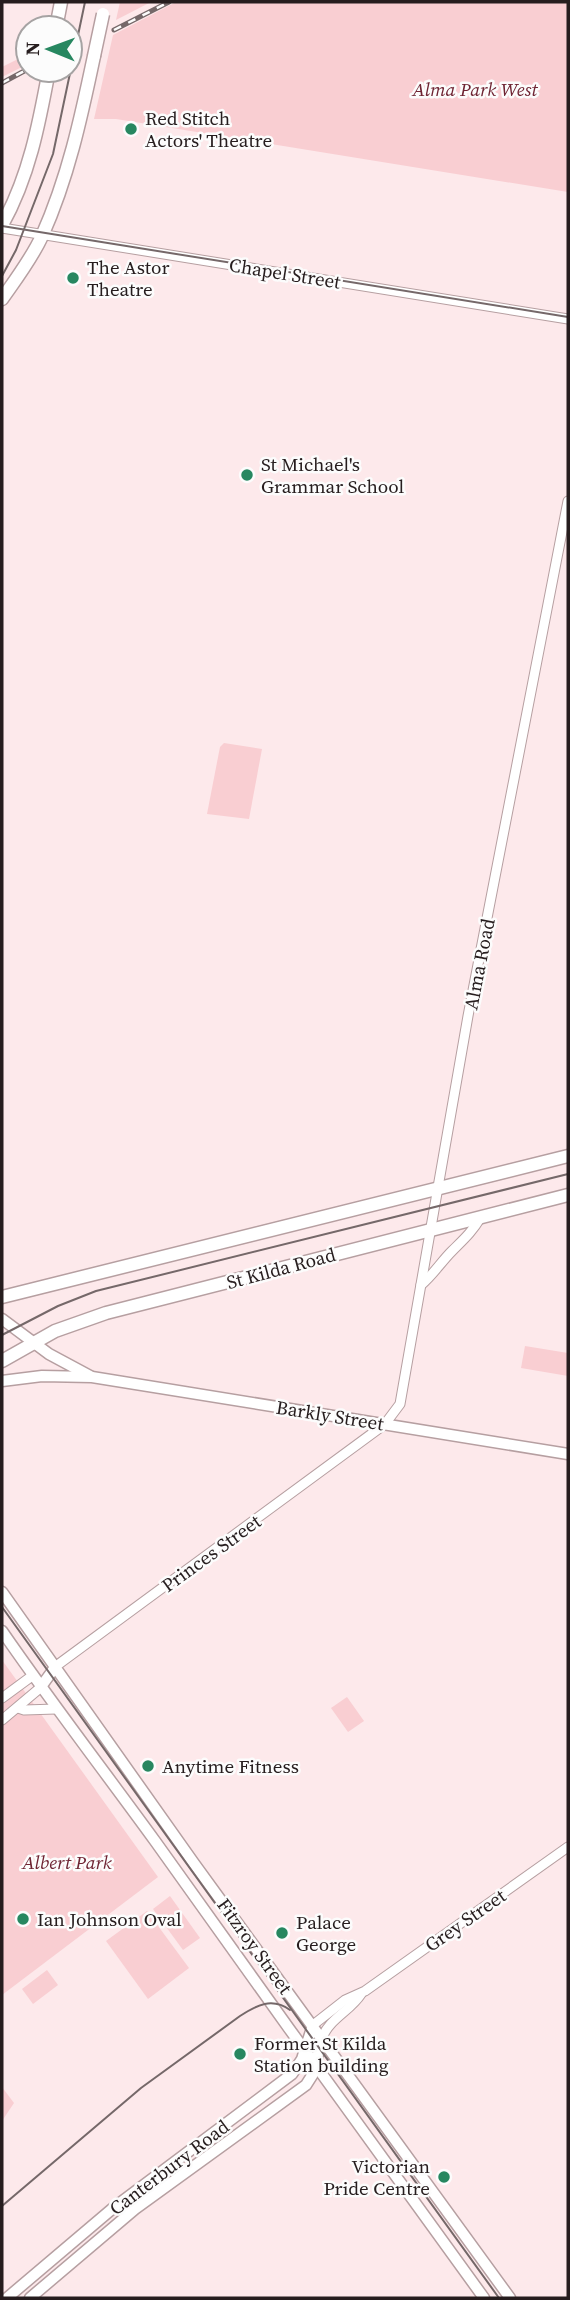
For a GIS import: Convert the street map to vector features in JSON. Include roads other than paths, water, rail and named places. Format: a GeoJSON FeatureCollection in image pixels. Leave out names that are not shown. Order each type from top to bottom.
{"type":"FeatureCollection","features":[{"type":"Feature","properties":{"kind":"highway"},"geometry":{"type":"LineString","coordinates":[[2,299],[42,235],[62,187],[71,158],[104,8]]}},
{"type":"Feature","properties":{"kind":"highway"},"geometry":{"type":"LineString","coordinates":[[2,227],[7,204],[32,152],[46,84]]}},
{"type":"Feature","properties":{"kind":"highway","name":"St Kilda Road"},"geometry":{"type":"LineString","coordinates":[[2,1297],[568,1156]]}},
{"type":"Feature","properties":{"kind":"highway","name":"St Kilda Road"},"geometry":{"type":"LineString","coordinates":[[2,1361],[33,1343],[106,1313],[568,1195]]}},
{"type":"Feature","properties":{"kind":"main road","name":"Barkly Street"},"geometry":{"type":"LineString","coordinates":[[2,1319],[33,1343],[92,1377]]}},
{"type":"Feature","properties":{"kind":"main road","name":"Barkly Street"},"geometry":{"type":"LineString","coordinates":[[2,1381],[42,1376],[92,1377],[568,1454]]}},
{"type":"Feature","properties":{"kind":"main road","name":"Fitzroy Street"},"geometry":{"type":"LineString","coordinates":[[2,1592],[193,1863],[510,2298]]}},
{"type":"Feature","properties":{"kind":"main road","name":"Fitzroy Street"},"geometry":{"type":"LineString","coordinates":[[2,1631],[40,1688],[146,1828],[484,2298]]}},
{"type":"Feature","properties":{"kind":"main road","name":"Princes Street"},"geometry":{"type":"LineString","coordinates":[[32,1676],[56,1666]]}},
{"type":"Feature","properties":{"kind":"main road"},"geometry":{"type":"LineString","coordinates":[[40,1688],[56,1666]]}},
{"type":"Feature","properties":{"kind":"main road","name":"Canterbury Road"},"geometry":{"type":"LineString","coordinates":[[7,2298],[112,2209],[289,2077],[298,2067],[313,2025]]}},
{"type":"Feature","properties":{"kind":"main road","name":"Canterbury Road"},"geometry":{"type":"LineString","coordinates":[[30,2298],[135,2209],[303,2087],[316,2067],[322,2038]]}},
{"type":"Feature","properties":{"kind":"street","name":"Chapel Street"},"geometry":{"type":"LineString","coordinates":[[2,227],[568,319]]}},
{"type":"Feature","properties":{"kind":"street","name":"Alma Road"},"geometry":{"type":"LineString","coordinates":[[385,1423],[397,1410],[402,1398],[471,1005],[568,501]]}},
{"type":"Feature","properties":{"kind":"street"},"geometry":{"type":"LineString","coordinates":[[421,1285],[470,1235],[481,1217]]}},
{"type":"Feature","properties":{"kind":"street","name":"Princes Street"},"geometry":{"type":"LineString","coordinates":[[56,1666],[385,1423]]}},
{"type":"Feature","properties":{"kind":"street"},"geometry":{"type":"LineString","coordinates":[[2,1698],[32,1676]]}},
{"type":"Feature","properties":{"kind":"street"},"geometry":{"type":"LineString","coordinates":[[2,1720],[40,1688]]}},
{"type":"Feature","properties":{"kind":"street"},"geometry":{"type":"LineString","coordinates":[[18,1708],[56,1709]]}},
{"type":"Feature","properties":{"kind":"street","name":"Grey Street"},"geometry":{"type":"LineString","coordinates":[[313,2025],[345,2000],[362,1993],[568,1847]]}},
{"type":"Feature","properties":{"kind":"street","name":"Grey Street"},"geometry":{"type":"LineString","coordinates":[[322,2038],[327,2027],[354,2004],[362,1993]]}},
{"type":"Feature","properties":{"kind":"tram line"},"geometry":{"type":"LineString","coordinates":[[2,276],[16,250],[53,154],[85,2]]}},
{"type":"Feature","properties":{"kind":"tram line"},"geometry":{"type":"LineString","coordinates":[[2,226],[568,317]]}},
{"type":"Feature","properties":{"kind":"tram line"},"geometry":{"type":"LineString","coordinates":[[2,1335],[58,1306],[96,1291],[568,1174]]}},
{"type":"Feature","properties":{"kind":"tram line"},"geometry":{"type":"LineString","coordinates":[[2,1607],[499,2298]]}},
{"type":"Feature","properties":{"kind":"tram line"},"geometry":{"type":"LineString","coordinates":[[2,2206],[141,2088],[240,2016],[271,2003],[290,2010]]}},
{"type":"Feature","properties":{"kind":"railway"},"geometry":{"type":"LineString","coordinates":[[114,30],[169,2]]}},
{"type":"Feature","properties":{"kind":"railway"},"geometry":{"type":"LineString","coordinates":[[2,83],[14,77]]}},
{"type":"Feature","properties":{"kind":"place","name":"Red Stitch Actors' Theatre"},"geometry":{"type":"Point","coordinates":[131,129]}},
{"type":"Feature","properties":{"kind":"place","name":"The Astor Theatre"},"geometry":{"type":"Point","coordinates":[73,278]}},
{"type":"Feature","properties":{"kind":"place","name":"St Michael's Grammar School"},"geometry":{"type":"Point","coordinates":[247,475]}},
{"type":"Feature","properties":{"kind":"place","name":"Anytime Fitness"},"geometry":{"type":"Point","coordinates":[148,1766]}},
{"type":"Feature","properties":{"kind":"place","name":"Ian Johnson Oval"},"geometry":{"type":"Point","coordinates":[23,1919]}},
{"type":"Feature","properties":{"kind":"place","name":"Palace George"},"geometry":{"type":"Point","coordinates":[282,1933]}},
{"type":"Feature","properties":{"kind":"place","name":"Former St Kilda Station building"},"geometry":{"type":"Point","coordinates":[240,2054]}},
{"type":"Feature","properties":{"kind":"place","name":"Victorian Pride Centre"},"geometry":{"type":"Point","coordinates":[444,2177]}},
{"type":"Feature","properties":{"kind":"park label","name":"Alma Park West"},"geometry":{"type":"Point","coordinates":[475,89]}},
{"type":"Feature","properties":{"kind":"park label","name":"Albert Park"},"geometry":{"type":"Point","coordinates":[67,1862]}}]}
